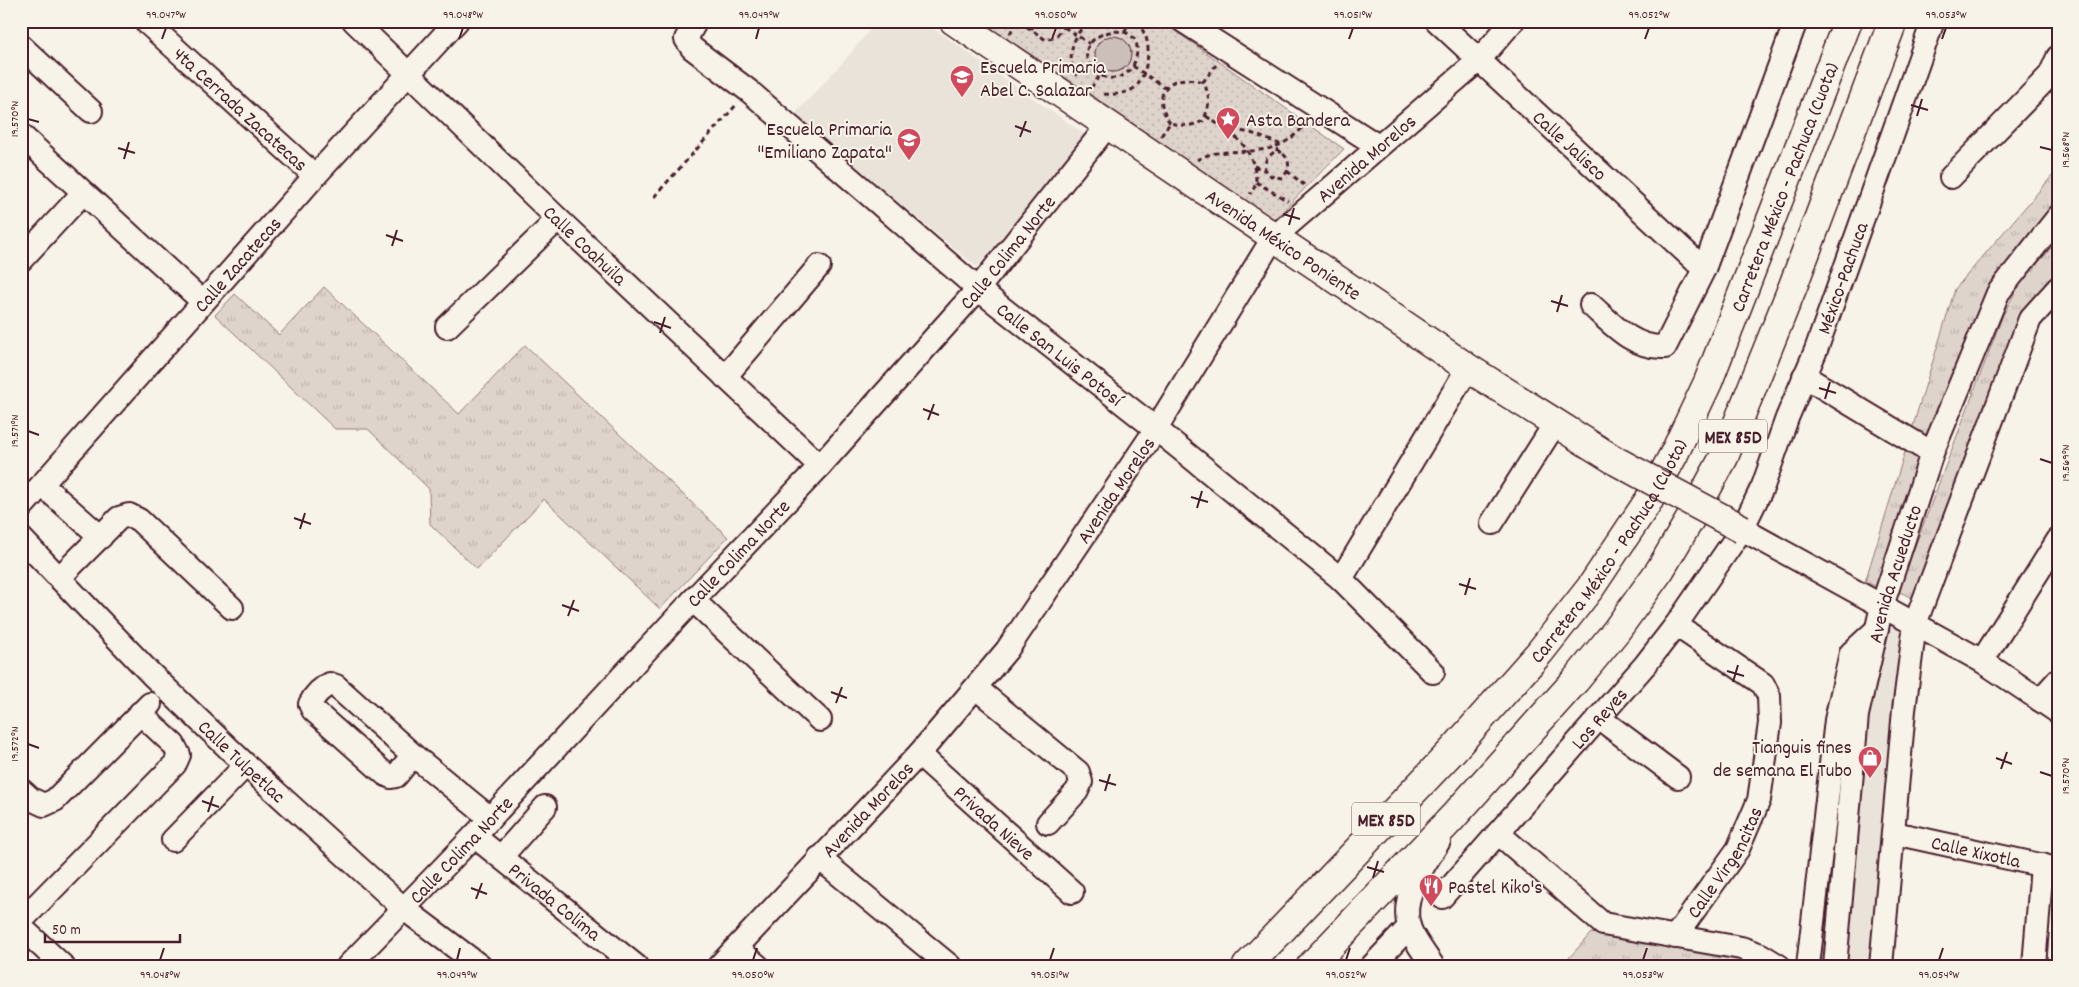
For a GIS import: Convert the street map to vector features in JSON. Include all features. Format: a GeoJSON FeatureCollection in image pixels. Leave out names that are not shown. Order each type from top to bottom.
{"type":"FeatureCollection","features":[{"type":"Feature","properties":{"kind":"main road","name":"Avenida México Poniente"},"geometry":{"type":"LineString","coordinates":[[954,21],[1468,368],[1616,461],[1742,530]]}},
{"type":"Feature","properties":{"kind":"main road","name":"Carretera México - Pachuca (Cuota)"},"geometry":{"type":"LineString","coordinates":[[1247,966],[1453,750],[1540,652],[1591,587],[1649,500],[1674,454],[1708,382],[1848,21]]}},
{"type":"Feature","properties":{"kind":"main road","name":"MEX 85D"},"geometry":{"type":"LineString","coordinates":[[1310,966],[1453,817],[1575,681],[1616,631],[1660,570],[1724,457],[1768,353],[1893,21]]}},
{"type":"Feature","properties":{"kind":"street","name":"4ta Cerrada Zacatecas"},"geometry":{"type":"LineString","coordinates":[[145,21],[315,176]]}},
{"type":"Feature","properties":{"kind":"street","name":"Calle Coahuila"},"geometry":{"type":"LineString","coordinates":[[354,21],[558,219],[820,466]]}},
{"type":"Feature","properties":{"kind":"street","name":"Calle Zacatecas"},"geometry":{"type":"LineString","coordinates":[[21,508],[315,176],[457,21]]}},
{"type":"Feature","properties":{"kind":"street","name":"Calle San Luis Potosí"},"geometry":{"type":"LineString","coordinates":[[696,21],[686,39],[692,48],[749,91],[978,288],[1156,429],[1340,579],[1433,672]]}},
{"type":"Feature","properties":{"kind":"street","name":"Calle Jalisco"},"geometry":{"type":"LineString","coordinates":[[1437,21],[1704,269]]}},
{"type":"Feature","properties":{"kind":"street","name":"Avenida Morelos"},"geometry":{"type":"LineString","coordinates":[[719,966],[919,754],[1007,650],[1156,429],[1274,238],[1479,60],[1513,21]]}},
{"type":"Feature","properties":{"kind":"street"},"geometry":{"type":"LineString","coordinates":[[1592,305],[1625,336],[1652,348],[1665,346],[1704,269],[1796,21]]}},
{"type":"Feature","properties":{"kind":"street","name":"México-Pachuca"},"geometry":{"type":"LineString","coordinates":[[1742,530],[1763,486],[1804,376],[1816,350],[1933,21]]}},
{"type":"Feature","properties":{"kind":"street"},"geometry":{"type":"LineString","coordinates":[[1195,24],[1228,51],[1378,146]]}},
{"type":"Feature","properties":{"kind":"street"},"geometry":{"type":"LineString","coordinates":[[21,46],[91,111]]}},
{"type":"Feature","properties":{"kind":"street"},"geometry":{"type":"LineString","coordinates":[[1951,177],[2050,75],[2058,57]]}},
{"type":"Feature","properties":{"kind":"street","name":"Calle Colima Norte"},"geometry":{"type":"LineString","coordinates":[[348,966],[474,836],[820,466],[978,288],[1108,125]]}},
{"type":"Feature","properties":{"kind":"street"},"geometry":{"type":"LineString","coordinates":[[21,135],[204,302]]}},
{"type":"Feature","properties":{"kind":"street"},"geometry":{"type":"LineString","coordinates":[[21,260],[83,193]]}},
{"type":"Feature","properties":{"kind":"street","name":"Avenida Acueducto"},"geometry":{"type":"LineString","coordinates":[[1835,966],[1857,716],[1882,606],[1932,453],[1998,293],[2058,217]]}},
{"type":"Feature","properties":{"kind":"street"},"geometry":{"type":"LineString","coordinates":[[447,326],[558,219]]}},
{"type":"Feature","properties":{"kind":"street"},"geometry":{"type":"LineString","coordinates":[[725,377],[819,266]]}},
{"type":"Feature","properties":{"kind":"street","name":"Avenida Acueducto"},"geometry":{"type":"LineString","coordinates":[[1881,966],[1904,710],[1915,624],[2030,319],[2058,288]]}},
{"type":"Feature","properties":{"kind":"street"},"geometry":{"type":"LineString","coordinates":[[1340,579],[1468,368]]}},
{"type":"Feature","properties":{"kind":"street"},"geometry":{"type":"LineString","coordinates":[[1804,376],[1932,453]]}},
{"type":"Feature","properties":{"kind":"street"},"geometry":{"type":"LineString","coordinates":[[1492,523],[1556,422]]}},
{"type":"Feature","properties":{"kind":"street"},"geometry":{"type":"LineString","coordinates":[[42,485],[101,537]]}},
{"type":"Feature","properties":{"kind":"street"},"geometry":{"type":"LineString","coordinates":[[59,578],[119,518],[129,515],[139,520],[232,608]]}},
{"type":"Feature","properties":{"kind":"street"},"geometry":{"type":"LineString","coordinates":[[1742,530],[1982,661],[2049,706],[2058,680]]}},
{"type":"Feature","properties":{"kind":"street","name":"Los Reyes"},"geometry":{"type":"LineString","coordinates":[[1442,897],[1645,665],[1676,625],[1742,530]]}},
{"type":"Feature","properties":{"kind":"street","name":"Calle Tulpetlac"},"geometry":{"type":"LineString","coordinates":[[21,538],[151,674],[246,765],[403,908],[480,966]]}},
{"type":"Feature","properties":{"kind":"street"},"geometry":{"type":"LineString","coordinates":[[1982,661],[2058,540]]}},
{"type":"Feature","properties":{"kind":"street"},"geometry":{"type":"LineString","coordinates":[[693,600],[820,720]]}},
{"type":"Feature","properties":{"kind":"street","name":"Calle Virgencitas"},"geometry":{"type":"LineString","coordinates":[[1675,937],[1738,849],[1759,800],[1770,723],[1769,696],[1763,684],[1676,625]]}},
{"type":"Feature","properties":{"kind":"street"},"geometry":{"type":"LineString","coordinates":[[1808,966],[1836,720],[1851,653],[1876,629]]}},
{"type":"Feature","properties":{"kind":"street"},"geometry":{"type":"LineString","coordinates":[[976,688],[1078,772],[1081,782],[1077,791],[1048,824]]}},
{"type":"Feature","properties":{"kind":"street"},"geometry":{"type":"LineString","coordinates":[[21,790],[31,800],[44,805],[55,800],[145,708],[174,745],[179,755],[174,764],[21,921]]}},
{"type":"Feature","properties":{"kind":"street"},"geometry":{"type":"LineString","coordinates":[[1599,718],[1678,777]]}},
{"type":"Feature","properties":{"kind":"street","name":"Privada Nieve"},"geometry":{"type":"LineString","coordinates":[[919,754],[1072,892]]}},
{"type":"Feature","properties":{"kind":"street"},"geometry":{"type":"LineString","coordinates":[[413,755],[490,818]]}},
{"type":"Feature","properties":{"kind":"street"},"geometry":{"type":"LineString","coordinates":[[173,840],[246,765]]}},
{"type":"Feature","properties":{"kind":"street"},"geometry":{"type":"LineString","coordinates":[[502,857],[545,807]]}},
{"type":"Feature","properties":{"kind":"street"},"geometry":{"type":"LineString","coordinates":[[1433,966],[1409,927],[1407,911],[1410,892],[1453,817]]}},
{"type":"Feature","properties":{"kind":"street"},"geometry":{"type":"LineString","coordinates":[[1498,833],[1603,924],[1742,948],[1761,955],[1779,966]]}},
{"type":"Feature","properties":{"kind":"street","name":"Calle Xixotla"},"geometry":{"type":"LineString","coordinates":[[1894,833],[2050,867]]}},
{"type":"Feature","properties":{"kind":"street","name":"Privada Colima"},"geometry":{"type":"LineString","coordinates":[[474,836],[636,966]]}},
{"type":"Feature","properties":{"kind":"street"},"geometry":{"type":"LineString","coordinates":[[819,858],[950,966]]}},
{"type":"Feature","properties":{"kind":"street"},"geometry":{"type":"LineString","coordinates":[[2034,966],[2050,867]]}},
{"type":"Feature","properties":{"kind":"street"},"geometry":{"type":"LineString","coordinates":[[21,927],[63,966]]}},
{"type":"Feature","properties":{"kind":"street"},"geometry":{"type":"LineString","coordinates":[[1372,966],[1409,927]]}},
{"type":"Feature","properties":{"kind":"street"},"geometry":{"type":"LineString","coordinates":[[737,948],[758,966]]}},
{"type":"Feature","properties":{"kind":"path"},"geometry":{"type":"LineString","coordinates":[[1019,21],[1046,40],[1056,37],[1068,21]]}},
{"type":"Feature","properties":{"kind":"path"},"geometry":{"type":"LineString","coordinates":[[1031,30],[1037,21]]}},
{"type":"Feature","properties":{"kind":"path"},"geometry":{"type":"LineString","coordinates":[[1081,82],[1074,71],[1070,58],[1076,36],[1089,21]]}},
{"type":"Feature","properties":{"kind":"path"},"geometry":{"type":"LineString","coordinates":[[1100,92],[1120,94],[1132,90],[1139,83],[1144,72],[1147,64],[1149,44],[1144,32],[1132,21],[1124,32]]}},
{"type":"Feature","properties":{"kind":"path"},"geometry":{"type":"LineString","coordinates":[[1064,27],[1090,44]]}},
{"type":"Feature","properties":{"kind":"path"},"geometry":{"type":"LineString","coordinates":[[1105,32],[1124,32],[1136,42],[1136,58],[1133,66],[1123,76],[1114,78],[1100,75],[1090,66],[1087,58],[1090,44],[1105,32]]}},
{"type":"Feature","properties":{"kind":"path"},"geometry":{"type":"LineString","coordinates":[[1203,82],[1228,51]]}},
{"type":"Feature","properties":{"kind":"path"},"geometry":{"type":"LineString","coordinates":[[1133,66],[1165,88]]}},
{"type":"Feature","properties":{"kind":"path"},"geometry":{"type":"LineString","coordinates":[[1182,78],[1203,82],[1210,104],[1203,121],[1194,125],[1184,126],[1170,123],[1162,111],[1162,99],[1165,88],[1173,81],[1182,78]]}},
{"type":"Feature","properties":{"kind":"path"},"geometry":{"type":"LineString","coordinates":[[1086,85],[1093,90]]}},
{"type":"Feature","properties":{"kind":"path"},"geometry":{"type":"LineString","coordinates":[[654,197],[749,91]]}},
{"type":"Feature","properties":{"kind":"path"},"geometry":{"type":"LineString","coordinates":[[1178,173],[1199,158],[1214,153],[1248,151],[1283,145],[1296,135],[1320,109]]}},
{"type":"Feature","properties":{"kind":"path"},"geometry":{"type":"LineString","coordinates":[[1206,116],[1238,138],[1248,151],[1254,166],[1255,188],[1231,209]]}},
{"type":"Feature","properties":{"kind":"path"},"geometry":{"type":"LineString","coordinates":[[1150,153],[1170,123]]}},
{"type":"Feature","properties":{"kind":"path"},"geometry":{"type":"LineString","coordinates":[[1222,127],[1251,133],[1283,145]]}},
{"type":"Feature","properties":{"kind":"path"},"geometry":{"type":"LineString","coordinates":[[1271,148],[1283,152],[1289,163],[1286,174],[1282,178],[1277,178],[1271,176],[1264,166],[1267,158],[1274,152],[1283,152]]}},
{"type":"Feature","properties":{"kind":"path"},"geometry":{"type":"LineString","coordinates":[[1254,166],[1267,171]]}},
{"type":"Feature","properties":{"kind":"path"},"geometry":{"type":"LineString","coordinates":[[1256,182],[1285,200],[1306,209]]}},
{"type":"Feature","properties":{"kind":"shaded area"},"geometry":{"type":"Polygon","coordinates":[[[877,21],[923,21],[1087,136],[977,267],[793,116],[845,60],[877,21]]]}},
{"type":"Feature","properties":{"kind":"shaded area","name":"Tianguis fines de semana El Tubo"},"geometry":{"type":"Polygon","coordinates":[[[1868,614],[1923,642],[1895,840],[1887,966],[1820,966],[1842,718],[1868,614]]]}},
{"type":"Feature","properties":{"kind":"green space"},"geometry":{"type":"Polygon","coordinates":[[[969,21],[1161,21],[1344,149],[1269,225],[969,21]]]}},
{"type":"Feature","properties":{"kind":"green space"},"geometry":{"type":"Polygon","coordinates":[[[2058,169],[2058,204],[1992,285],[1880,588],[1865,582],[1955,289],[2058,169]]]}},
{"type":"Feature","properties":{"kind":"green space"},"geometry":{"type":"Polygon","coordinates":[[[2058,240],[2058,272],[2040,292],[1916,600],[1898,591],[2003,315],[2019,285],[2058,240]]]}},
{"type":"Feature","properties":{"kind":"green space"},"geometry":{"type":"Polygon","coordinates":[[[324,287],[459,414],[525,345],[728,537],[660,609],[544,499],[477,569],[430,524],[429,489],[368,429],[335,429],[215,315],[235,294],[279,335],[324,287]]]}},
{"type":"Feature","properties":{"kind":"green space"},"geometry":{"type":"Polygon","coordinates":[[[1591,933],[1764,962],[1764,966],[1562,966],[1591,933]]]}},
{"type":"Feature","properties":{"kind":"building"},"geometry":{"type":"Polygon","coordinates":[[[1113,36],[1120,37],[1126,41],[1130,47],[1130,61],[1126,67],[1120,71],[1113,72],[1106,71],[1100,67],[1096,61],[1095,54],[1096,47],[1100,41],[1106,37],[1113,36]]]}},
{"type":"Feature","properties":{"kind":"place","name":"Escuela Primaria Abel C. Salazar"},"geometry":{"type":"Point","coordinates":[962,98]}},
{"type":"Feature","properties":{"kind":"place","name":"Asta Bandera"},"geometry":{"type":"Point","coordinates":[1228,140]}},
{"type":"Feature","properties":{"kind":"place","name":"Escuela Primaria \"Emiliano Zapata\""},"geometry":{"type":"Point","coordinates":[909,161]}},
{"type":"Feature","properties":{"kind":"place","name":"Tianguis fines de semana El Tubo"},"geometry":{"type":"Point","coordinates":[1870,779]}},
{"type":"Feature","properties":{"kind":"place","name":"Pastel Kiko's"},"geometry":{"type":"Point","coordinates":[1431,907]}}]}
